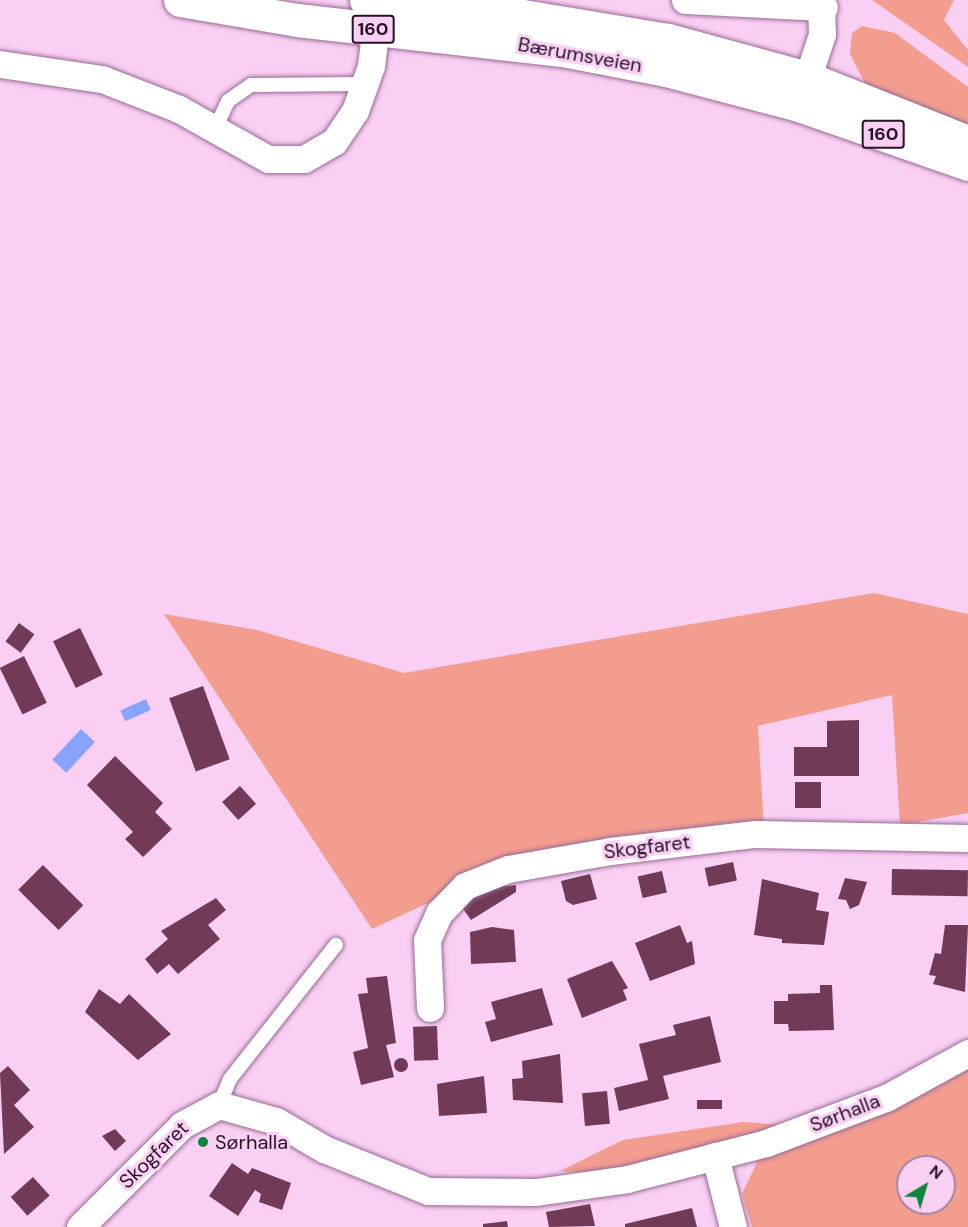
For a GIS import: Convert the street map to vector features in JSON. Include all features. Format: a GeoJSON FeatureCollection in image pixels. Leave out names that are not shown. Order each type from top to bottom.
{"type":"FeatureCollection","features":[{"type":"Feature","properties":{"kind":"main road","name":"Bærumsveien"},"geometry":{"type":"LineString","coordinates":[[180,0],[374,10],[611,28],[803,92],[968,142]]}},
{"type":"Feature","properties":{"kind":"main road","name":"Bærumsveien"},"geometry":{"type":"LineString","coordinates":[[803,92],[968,164]]}},
{"type":"Feature","properties":{"kind":"street"},"geometry":{"type":"LineString","coordinates":[[685,0],[823,4],[803,92]]}},
{"type":"Feature","properties":{"kind":"street"},"geometry":{"type":"LineString","coordinates":[[0,64],[102,79],[215,129],[268,159],[304,159],[319,154],[346,127],[364,84],[374,10]]}},
{"type":"Feature","properties":{"kind":"street","name":"Skogfaret"},"geometry":{"type":"LineString","coordinates":[[430,1008],[427,940],[439,913],[465,886],[508,869],[610,851],[755,834],[968,838]]}},
{"type":"Feature","properties":{"kind":"street","name":"Sørhalla"},"geometry":{"type":"LineString","coordinates":[[219,1105],[276,1121],[324,1149],[428,1191],[536,1192],[627,1179],[766,1143],[886,1098],[968,1053]]}},
{"type":"Feature","properties":{"kind":"street","name":"Skogfaret"},"geometry":{"type":"LineString","coordinates":[[80,1227],[182,1125],[219,1105]]}},
{"type":"Feature","properties":{"kind":"street"},"geometry":{"type":"LineString","coordinates":[[715,1156],[733,1227]]}},
{"type":"Feature","properties":{"kind":"lane"},"geometry":{"type":"LineString","coordinates":[[215,129],[228,101],[251,85],[364,84]]}},
{"type":"Feature","properties":{"kind":"lane"},"geometry":{"type":"LineString","coordinates":[[219,1105],[230,1079],[336,945]]}},
{"type":"Feature","properties":{"kind":"shaded area"},"geometry":{"type":"Polygon","coordinates":[[[872,0],[954,0],[944,20],[968,50],[968,67],[872,0]]]}},
{"type":"Feature","properties":{"kind":"shaded area"},"geometry":{"type":"Polygon","coordinates":[[[862,26],[895,33],[968,87],[968,132],[865,83],[850,54],[852,33],[862,26]]]}},
{"type":"Feature","properties":{"kind":"shaded area"},"geometry":{"type":"Polygon","coordinates":[[[874,593],[968,614],[968,813],[900,825],[892,695],[758,726],[764,829],[465,886],[372,929],[164,614],[257,630],[404,673],[874,593]]]}},
{"type":"Feature","properties":{"kind":"shaded area"},"geometry":{"type":"Polygon","coordinates":[[[968,1052],[968,1227],[752,1227],[742,1194],[766,1143],[968,1052]]]}},
{"type":"Feature","properties":{"kind":"shaded area"},"geometry":{"type":"Polygon","coordinates":[[[743,1122],[795,1126],[610,1174],[560,1171],[623,1140],[743,1122]]]}},
{"type":"Feature","properties":{"kind":"water"},"geometry":{"type":"Polygon","coordinates":[[[146,699],[151,710],[125,721],[120,710],[146,699]]]}},
{"type":"Feature","properties":{"kind":"water"},"geometry":{"type":"Polygon","coordinates":[[[81,729],[95,742],[66,773],[52,760],[81,729]]]}},
{"type":"Feature","properties":{"kind":"building"},"geometry":{"type":"Polygon","coordinates":[[[19,623],[34,634],[21,653],[5,642],[19,623]]]}},
{"type":"Feature","properties":{"kind":"building"},"geometry":{"type":"Polygon","coordinates":[[[80,628],[103,675],[76,688],[53,641],[80,628]]]}},
{"type":"Feature","properties":{"kind":"building"},"geometry":{"type":"Polygon","coordinates":[[[24,656],[47,703],[23,715],[0,668],[24,656]]]}},
{"type":"Feature","properties":{"kind":"building"},"geometry":{"type":"Polygon","coordinates":[[[203,686],[230,759],[196,772],[169,698],[203,686]]]}},
{"type":"Feature","properties":{"kind":"building"},"geometry":{"type":"Polygon","coordinates":[[[859,720],[859,776],[794,776],[794,747],[827,747],[827,721],[859,720]]]}},
{"type":"Feature","properties":{"kind":"building"},"geometry":{"type":"Polygon","coordinates":[[[115,756],[163,803],[155,812],[172,829],[143,857],[125,839],[133,832],[87,785],[115,756]]]}},
{"type":"Feature","properties":{"kind":"building"},"geometry":{"type":"Polygon","coordinates":[[[795,782],[821,782],[821,808],[795,808],[795,782]]]}},
{"type":"Feature","properties":{"kind":"building"},"geometry":{"type":"Polygon","coordinates":[[[240,786],[256,804],[238,820],[222,802],[240,786]]]}},
{"type":"Feature","properties":{"kind":"building"},"geometry":{"type":"Polygon","coordinates":[[[733,862],[737,881],[709,887],[705,868],[733,862]]]}},
{"type":"Feature","properties":{"kind":"building"},"geometry":{"type":"Polygon","coordinates":[[[43,865],[83,905],[59,930],[18,890],[43,865]]]}},
{"type":"Feature","properties":{"kind":"building"},"geometry":{"type":"Polygon","coordinates":[[[892,869],[968,870],[968,896],[892,895],[892,869]]]}},
{"type":"Feature","properties":{"kind":"building"},"geometry":{"type":"Polygon","coordinates":[[[662,871],[667,892],[643,898],[638,877],[662,871]]]}},
{"type":"Feature","properties":{"kind":"building"},"geometry":{"type":"Polygon","coordinates":[[[590,874],[597,899],[573,905],[566,901],[561,881],[590,874]]]}},
{"type":"Feature","properties":{"kind":"building"},"geometry":{"type":"Polygon","coordinates":[[[845,878],[867,882],[859,905],[850,909],[846,900],[838,899],[845,878]]]}},
{"type":"Feature","properties":{"kind":"building"},"geometry":{"type":"Polygon","coordinates":[[[762,879],[819,893],[816,910],[829,912],[824,945],[782,943],[782,939],[754,935],[762,879]]]}},
{"type":"Feature","properties":{"kind":"building"},"geometry":{"type":"Polygon","coordinates":[[[516,885],[516,892],[471,920],[459,903],[483,888],[516,885]]]}},
{"type":"Feature","properties":{"kind":"building"},"geometry":{"type":"Polygon","coordinates":[[[216,898],[226,910],[208,925],[220,939],[178,974],[169,964],[157,974],[145,959],[168,939],[161,931],[216,898]]]}},
{"type":"Feature","properties":{"kind":"building"},"geometry":{"type":"Polygon","coordinates":[[[680,925],[687,943],[692,941],[695,964],[650,981],[635,943],[680,925]]]}},
{"type":"Feature","properties":{"kind":"building"},"geometry":{"type":"Polygon","coordinates":[[[945,925],[968,925],[965,992],[933,984],[936,976],[929,975],[935,953],[941,954],[945,925]]]}},
{"type":"Feature","properties":{"kind":"building"},"geometry":{"type":"Polygon","coordinates":[[[492,927],[514,930],[516,962],[471,964],[470,932],[492,927]]]}},
{"type":"Feature","properties":{"kind":"building"},"geometry":{"type":"Polygon","coordinates":[[[612,961],[628,988],[623,990],[627,1000],[582,1018],[567,979],[612,961]]]}},
{"type":"Feature","properties":{"kind":"building"},"geometry":{"type":"Polygon","coordinates":[[[387,976],[396,1043],[386,1045],[394,1077],[361,1085],[353,1052],[368,1048],[358,994],[368,993],[366,978],[387,976]]]}},
{"type":"Feature","properties":{"kind":"building"},"geometry":{"type":"Polygon","coordinates":[[[820,985],[832,985],[834,1030],[789,1031],[788,1024],[774,1024],[774,1001],[788,1001],[788,994],[820,993],[820,985]]]}},
{"type":"Feature","properties":{"kind":"building"},"geometry":{"type":"Polygon","coordinates":[[[542,988],[553,1025],[491,1042],[485,1022],[496,1019],[491,1002],[542,988]]]}},
{"type":"Feature","properties":{"kind":"building"},"geometry":{"type":"Polygon","coordinates":[[[99,989],[120,1004],[129,994],[171,1034],[138,1060],[85,1012],[99,989]]]}},
{"type":"Feature","properties":{"kind":"building"},"geometry":{"type":"Polygon","coordinates":[[[710,1016],[721,1062],[663,1076],[669,1099],[619,1111],[614,1088],[648,1080],[639,1044],[676,1035],[673,1025],[710,1016]]]}},
{"type":"Feature","properties":{"kind":"building"},"geometry":{"type":"Polygon","coordinates":[[[437,1026],[438,1060],[414,1061],[413,1027],[437,1026]]]}},
{"type":"Feature","properties":{"kind":"building"},"geometry":{"type":"Polygon","coordinates":[[[560,1054],[563,1103],[513,1100],[512,1079],[523,1078],[522,1061],[560,1054]]]}},
{"type":"Feature","properties":{"kind":"building"},"geometry":{"type":"Polygon","coordinates":[[[401,1058],[406,1060],[408,1065],[406,1070],[401,1072],[396,1070],[394,1065],[396,1060],[401,1058]]]}},
{"type":"Feature","properties":{"kind":"building"},"geometry":{"type":"Polygon","coordinates":[[[8,1066],[30,1090],[14,1105],[34,1127],[4,1154],[0,1073],[8,1066]]]}},
{"type":"Feature","properties":{"kind":"building"},"geometry":{"type":"Polygon","coordinates":[[[484,1076],[487,1113],[439,1116],[437,1084],[484,1076]]]}},
{"type":"Feature","properties":{"kind":"building"},"geometry":{"type":"Polygon","coordinates":[[[607,1091],[610,1124],[585,1126],[582,1093],[607,1091]]]}},
{"type":"Feature","properties":{"kind":"building"},"geometry":{"type":"Polygon","coordinates":[[[697,1100],[722,1100],[722,1109],[697,1109],[697,1100]]]}},
{"type":"Feature","properties":{"kind":"building"},"geometry":{"type":"Polygon","coordinates":[[[115,1129],[126,1141],[115,1151],[102,1136],[115,1129]]]}},
{"type":"Feature","properties":{"kind":"building"},"geometry":{"type":"Polygon","coordinates":[[[232,1163],[248,1174],[252,1168],[291,1183],[282,1210],[259,1202],[261,1194],[255,1190],[238,1216],[209,1196],[232,1163]]]}},
{"type":"Feature","properties":{"kind":"building"},"geometry":{"type":"Polygon","coordinates":[[[33,1177],[50,1196],[27,1216],[11,1197],[33,1177]]]}},
{"type":"Feature","properties":{"kind":"building"},"geometry":{"type":"Polygon","coordinates":[[[590,1204],[595,1226],[549,1227],[546,1212],[590,1204]]]}},
{"type":"Feature","properties":{"kind":"building"},"geometry":{"type":"Polygon","coordinates":[[[692,1208],[697,1227],[625,1227],[625,1224],[692,1208]]]}},
{"type":"Feature","properties":{"kind":"building"},"geometry":{"type":"Polygon","coordinates":[[[507,1221],[508,1227],[483,1227],[483,1224],[507,1221]]]}},
{"type":"Feature","properties":{"kind":"place","name":"Sørhalla"},"geometry":{"type":"Point","coordinates":[203,1142]}}]}
